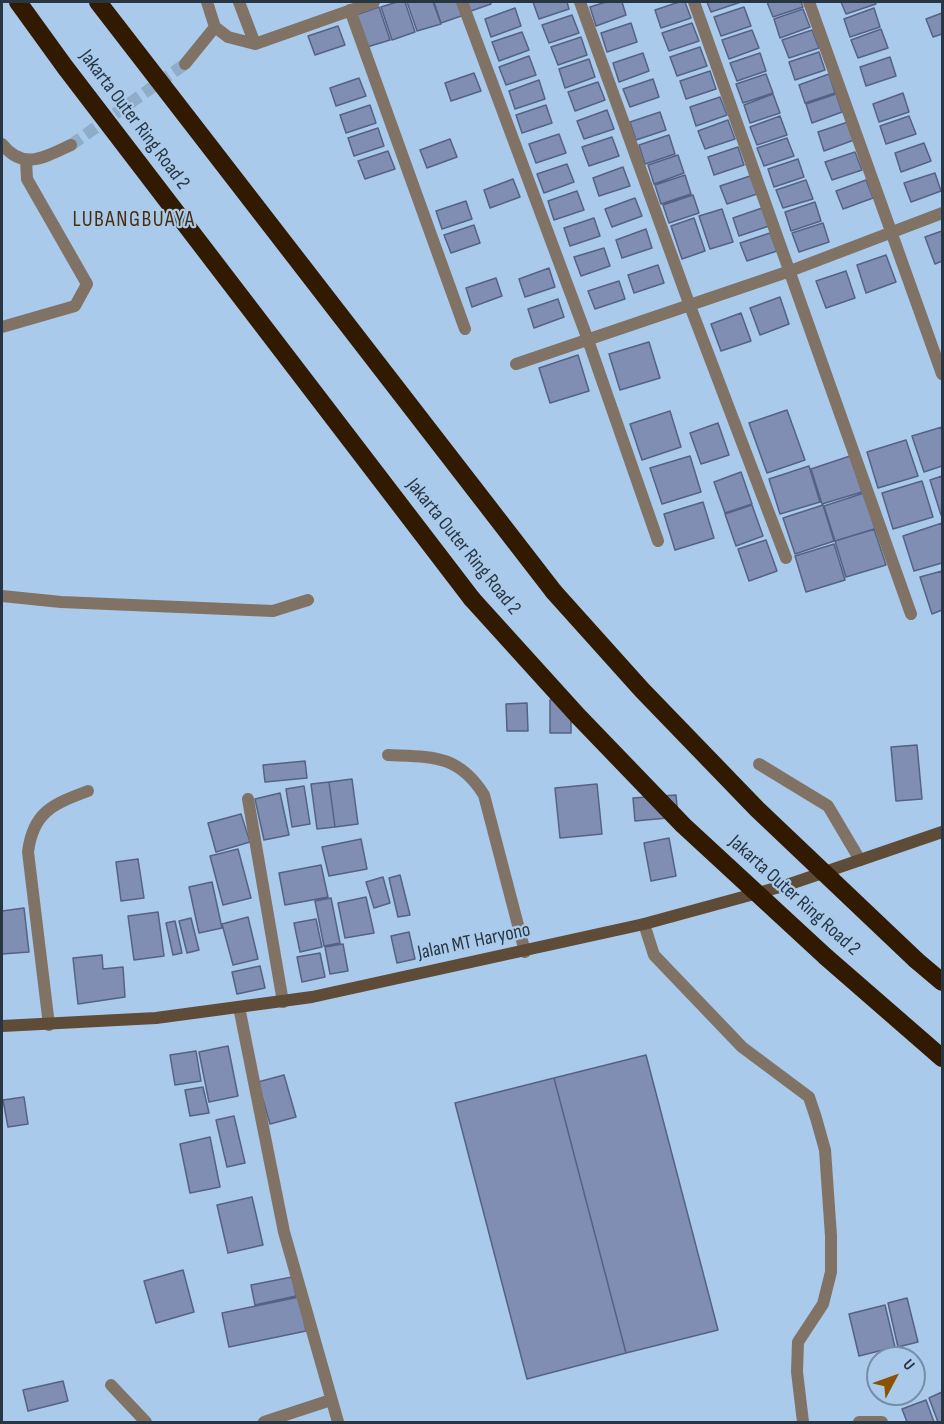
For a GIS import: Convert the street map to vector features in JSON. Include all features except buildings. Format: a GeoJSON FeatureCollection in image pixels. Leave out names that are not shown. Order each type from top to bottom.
{"type":"FeatureCollection","features":[{"type":"Feature","properties":{"kind":"highway","name":"Jakarta Outer Ring Road 2"},"geometry":{"type":"LineString","coordinates":[[18,2],[65,68],[472,599],[578,716],[683,825],[826,957],[942,1058]]}},
{"type":"Feature","properties":{"kind":"highway","name":"Jakarta Outer Ring Road 2"},"geometry":{"type":"LineString","coordinates":[[98,2],[554,592],[642,690],[757,809],[942,982]]}},
{"type":"Feature","properties":{"kind":"main road","name":"Jalan MT Haryono"},"geometry":{"type":"LineString","coordinates":[[2,1026],[156,1018],[283,1002],[525,952],[644,924],[787,885],[942,832]]}},
{"type":"Feature","properties":{"kind":"street"},"geometry":{"type":"LineString","coordinates":[[207,2],[215,27],[228,37],[255,44],[374,2]]}},
{"type":"Feature","properties":{"kind":"street"},"geometry":{"type":"LineString","coordinates":[[239,2],[255,44]]}},
{"type":"Feature","properties":{"kind":"street"},"geometry":{"type":"LineString","coordinates":[[462,2],[588,340],[658,541]]}},
{"type":"Feature","properties":{"kind":"street"},"geometry":{"type":"LineString","coordinates":[[580,2],[690,306],[786,558]]}},
{"type":"Feature","properties":{"kind":"street"},"geometry":{"type":"LineString","coordinates":[[694,2],[911,614]]}},
{"type":"Feature","properties":{"kind":"street"},"geometry":{"type":"LineString","coordinates":[[809,2],[942,374]]}},
{"type":"Feature","properties":{"kind":"street"},"geometry":{"type":"LineString","coordinates":[[350,10],[465,329]]}},
{"type":"Feature","properties":{"kind":"street"},"geometry":{"type":"LineString","coordinates":[[185,64],[215,27]]}},
{"type":"Feature","properties":{"kind":"street"},"geometry":{"type":"LineString","coordinates":[[2,144],[11,156],[26,160],[43,158],[71,145]]}},
{"type":"Feature","properties":{"kind":"street"},"geometry":{"type":"LineString","coordinates":[[2,327],[75,306],[87,284],[27,179],[26,160]]}},
{"type":"Feature","properties":{"kind":"street"},"geometry":{"type":"LineString","coordinates":[[516,364],[790,271],[942,213]]}},
{"type":"Feature","properties":{"kind":"street"},"geometry":{"type":"LineString","coordinates":[[2,596],[61,602],[273,611],[308,600]]}},
{"type":"Feature","properties":{"kind":"street"},"geometry":{"type":"LineString","coordinates":[[388,755],[425,757],[452,763],[472,776],[484,795],[525,952]]}},
{"type":"Feature","properties":{"kind":"street"},"geometry":{"type":"LineString","coordinates":[[759,764],[828,806],[860,860]]}},
{"type":"Feature","properties":{"kind":"street"},"geometry":{"type":"LineString","coordinates":[[49,1025],[28,852],[30,833],[39,819],[58,802],[88,791]]}},
{"type":"Feature","properties":{"kind":"street"},"geometry":{"type":"LineString","coordinates":[[248,800],[283,1002]]}},
{"type":"Feature","properties":{"kind":"street"},"geometry":{"type":"LineString","coordinates":[[644,924],[654,955],[742,1047],[809,1097],[816,1118],[825,1150],[831,1272],[823,1304],[798,1342],[798,1381],[803,1422]]}},
{"type":"Feature","properties":{"kind":"street"},"geometry":{"type":"LineString","coordinates":[[238,1007],[284,1232],[338,1422]]}},
{"type":"Feature","properties":{"kind":"street"},"geometry":{"type":"LineString","coordinates":[[111,1384],[146,1422]]}},
{"type":"Feature","properties":{"kind":"street"},"geometry":{"type":"LineString","coordinates":[[264,1422],[331,1400]]}},
{"type":"Feature","properties":{"kind":"street"},"geometry":{"type":"LineString","coordinates":[[859,1422],[882,1422]]}},
{"type":"Feature","properties":{"kind":"tunnel"},"geometry":{"type":"LineString","coordinates":[[71,145],[185,64]]}},
{"type":"Feature","properties":{"kind":"district","name":"LUBANGBUAYA"},"geometry":{"type":"Point","coordinates":[134,220]}}]}
